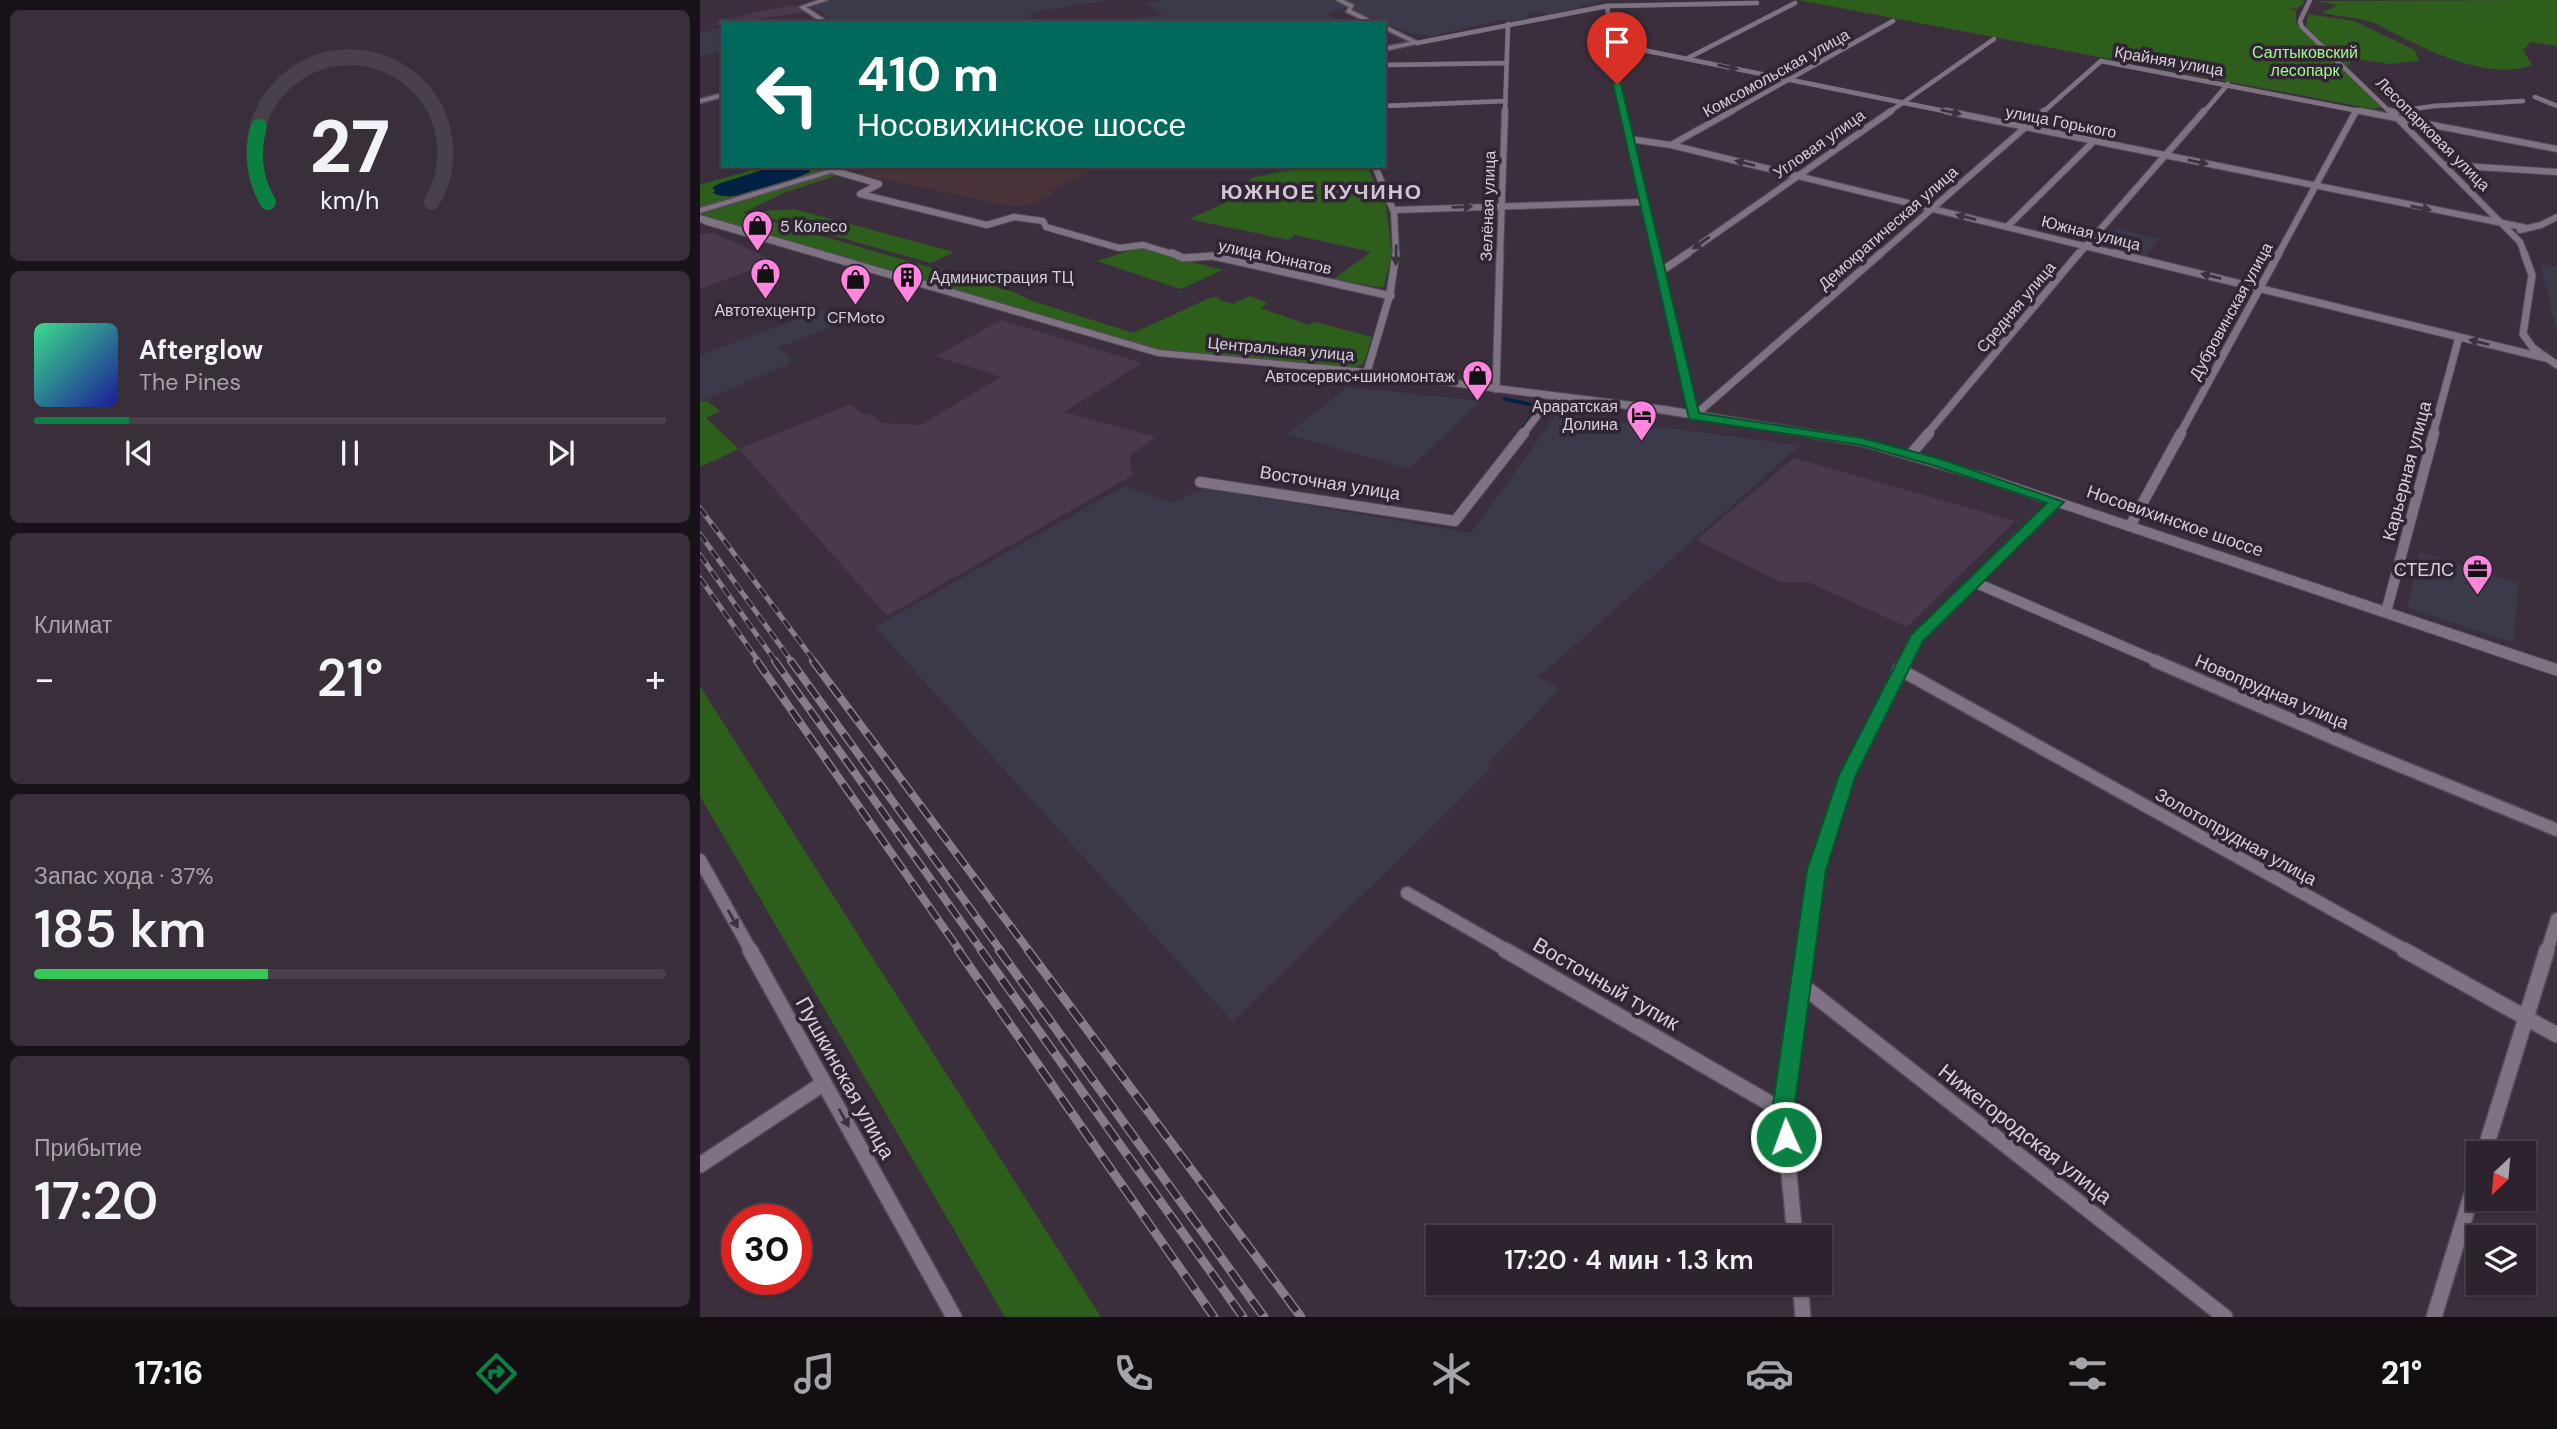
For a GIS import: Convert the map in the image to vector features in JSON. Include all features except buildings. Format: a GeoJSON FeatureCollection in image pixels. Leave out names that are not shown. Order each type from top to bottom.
{"type":"FeatureCollection","features":[{"type":"Feature","properties":{"kind":"main road","name":"Центральная улица"},"geometry":{"type":"LineString","coordinates":[[705,221],[711,229],[726,235],[1158,353],[1367,372],[1694,416]]}},
{"type":"Feature","properties":{"kind":"main road","name":"Центральная улица"},"geometry":{"type":"LineString","coordinates":[[861,271],[1151,359],[1362,379],[1662,418],[1694,416]]}},
{"type":"Feature","properties":{"kind":"main road","name":"Носовихинское шоссе"},"geometry":{"type":"LineString","coordinates":[[1694,416],[1821,434],[1911,454],[2557,670]]}},
{"type":"Feature","properties":{"kind":"street"},"geometry":{"type":"LineString","coordinates":[[824,21],[802,8],[825,0]]}},
{"type":"Feature","properties":{"kind":"street"},"geometry":{"type":"LineString","coordinates":[[1339,0],[1352,6],[1348,11],[1370,21]]}},
{"type":"Feature","properties":{"kind":"street","name":"Лесопарковая улица"},"geometry":{"type":"LineString","coordinates":[[2310,0],[2300,21],[2301,25],[2446,165],[2524,249],[2532,275],[2523,334],[2527,342],[2546,358]]}},
{"type":"Feature","properties":{"kind":"street"},"geometry":{"type":"LineString","coordinates":[[1386,49],[1607,6],[1757,3]]}},
{"type":"Feature","properties":{"kind":"street"},"geometry":{"type":"LineString","coordinates":[[1686,59],[1795,3]]}},
{"type":"Feature","properties":{"kind":"street"},"geometry":{"type":"LineString","coordinates":[[1607,6],[1629,139],[1694,416]]}},
{"type":"Feature","properties":{"kind":"street","name":"Комсомольская улица"},"geometry":{"type":"LineString","coordinates":[[1671,145],[1893,21]]}},
{"type":"Feature","properties":{"kind":"street","name":"Зелёная улица"},"geometry":{"type":"LineString","coordinates":[[1496,389],[1508,24]]}},
{"type":"Feature","properties":{"kind":"street"},"geometry":{"type":"LineString","coordinates":[[1386,28],[1417,43]]}},
{"type":"Feature","properties":{"kind":"street","name":"Угловая улица"},"geometry":{"type":"LineString","coordinates":[[1660,272],[1994,39]]}},
{"type":"Feature","properties":{"kind":"street","name":"улица Горького"},"geometry":{"type":"LineString","coordinates":[[1612,49],[1638,49],[2527,228]]}},
{"type":"Feature","properties":{"kind":"street","name":"Крайняя улица"},"geometry":{"type":"LineString","coordinates":[[2101,61],[2557,149]]}},
{"type":"Feature","properties":{"kind":"street","name":"Демократическая улица"},"geometry":{"type":"LineString","coordinates":[[1694,416],[2101,61]]}},
{"type":"Feature","properties":{"kind":"street"},"geometry":{"type":"LineString","coordinates":[[1386,65],[1507,63]]}},
{"type":"Feature","properties":{"kind":"street","name":"Средняя улица"},"geometry":{"type":"LineString","coordinates":[[1911,454],[2085,246],[2228,84]]}},
{"type":"Feature","properties":{"kind":"street"},"geometry":{"type":"LineString","coordinates":[[700,101],[721,96]]}},
{"type":"Feature","properties":{"kind":"street"},"geometry":{"type":"LineString","coordinates":[[2535,97],[2557,106]]}},
{"type":"Feature","properties":{"kind":"street"},"geometry":{"type":"LineString","coordinates":[[1386,106],[1506,101]]}},
{"type":"Feature","properties":{"kind":"street"},"geometry":{"type":"LineString","coordinates":[[2392,112],[2434,106],[2523,102]]}},
{"type":"Feature","properties":{"kind":"street","name":"Дубровинская улица"},"geometry":{"type":"LineString","coordinates":[[2130,526],[2357,110]]}},
{"type":"Feature","properties":{"kind":"street","name":"Южная улица"},"geometry":{"type":"LineString","coordinates":[[1629,139],[1671,145],[2546,358]]}},
{"type":"Feature","properties":{"kind":"street"},"geometry":{"type":"LineString","coordinates":[[2007,227],[2094,141]]}},
{"type":"Feature","properties":{"kind":"street"},"geometry":{"type":"LineString","coordinates":[[2446,165],[2557,172]]}},
{"type":"Feature","properties":{"kind":"street"},"geometry":{"type":"LineString","coordinates":[[700,211],[844,168]]}},
{"type":"Feature","properties":{"kind":"street"},"geometry":{"type":"LineString","coordinates":[[1367,372],[1391,296],[1397,259],[1394,209],[1376,168]]}},
{"type":"Feature","properties":{"kind":"street","name":"улица Юннатов"},"geometry":{"type":"LineString","coordinates":[[835,171],[879,184],[860,194],[987,225],[1005,216],[1018,215],[1042,221],[1046,228],[1060,233],[1119,248],[1143,245],[1166,250],[1183,258],[1213,256],[1391,296]]}},
{"type":"Feature","properties":{"kind":"street"},"geometry":{"type":"LineString","coordinates":[[1394,209],[1644,202]]}},
{"type":"Feature","properties":{"kind":"street"},"geometry":{"type":"LineString","coordinates":[[2512,233],[2541,225],[2557,217]]}},
{"type":"Feature","properties":{"kind":"street","name":"Карьерная улица"},"geometry":{"type":"LineString","coordinates":[[2386,612],[2459,337]]}},
{"type":"Feature","properties":{"kind":"street"},"geometry":{"type":"LineString","coordinates":[[2546,358],[2557,365]]}},
{"type":"Feature","properties":{"kind":"street","name":"Восточная улица"},"geometry":{"type":"LineString","coordinates":[[1200,482],[1455,521],[1548,403]]}},
{"type":"Feature","properties":{"kind":"street"},"geometry":{"type":"LineString","coordinates":[[1795,1225],[1783,1111],[1816,870],[1847,775],[1916,638],[2057,502]]}},
{"type":"Feature","properties":{"kind":"street","name":"Новопрудная улица"},"geometry":{"type":"LineString","coordinates":[[1974,582],[2349,744],[2557,830]]}},
{"type":"Feature","properties":{"kind":"street","name":"Золотопрудная улица"},"geometry":{"type":"LineString","coordinates":[[1899,669],[2557,1035]]}},
{"type":"Feature","properties":{"kind":"street","name":"Пушкинская улица"},"geometry":{"type":"LineString","coordinates":[[700,860],[954,1317]]}},
{"type":"Feature","properties":{"kind":"street","name":"Восточный тупик"},"geometry":{"type":"LineString","coordinates":[[1407,893],[1783,1111]]}},
{"type":"Feature","properties":{"kind":"street"},"geometry":{"type":"LineString","coordinates":[[2488,1141],[2557,919]]}},
{"type":"Feature","properties":{"kind":"street","name":"Нижегородская улица"},"geometry":{"type":"LineString","coordinates":[[1799,984],[2225,1317]]}},
{"type":"Feature","properties":{"kind":"street"},"geometry":{"type":"LineString","coordinates":[[700,1165],[824,1083]]}},
{"type":"Feature","properties":{"kind":"street"},"geometry":{"type":"LineString","coordinates":[[2434,1317],[2467,1211]]}},
{"type":"Feature","properties":{"kind":"street"},"geometry":{"type":"LineString","coordinates":[[1801,1295],[1803,1317]]}},
{"type":"Feature","properties":{"kind":"shaded area"},"geometry":{"type":"Polygon","coordinates":[[[827,0],[1110,0],[1039,11],[1029,15],[1032,17],[1018,21],[835,21],[811,7],[827,0]]]}},
{"type":"Feature","properties":{"kind":"shaded area"},"geometry":{"type":"Polygon","coordinates":[[[1163,0],[1337,0],[1347,7],[1327,14],[1340,21],[1121,21],[1164,15],[1144,3],[1163,0]]]}},
{"type":"Feature","properties":{"kind":"shaded area"},"geometry":{"type":"Polygon","coordinates":[[[1346,0],[1602,1],[1578,6],[1581,8],[1546,15],[1538,12],[1528,14],[1526,17],[1529,18],[1512,22],[1505,19],[1432,36],[1410,33],[1386,23],[1386,21],[1352,10],[1357,5],[1346,0]]]}},
{"type":"Feature","properties":{"kind":"shaded area"},"geometry":{"type":"Polygon","coordinates":[[[794,5],[806,12],[724,21],[794,5]]]}},
{"type":"Feature","properties":{"kind":"shaded area"},"geometry":{"type":"Polygon","coordinates":[[[721,27],[721,51],[700,56],[700,34],[721,27]]]}},
{"type":"Feature","properties":{"kind":"shaded area"},"geometry":{"type":"Polygon","coordinates":[[[874,168],[1098,168],[1048,191],[1055,193],[1029,205],[1011,206],[858,174],[874,168]]]}},
{"type":"Feature","properties":{"kind":"shaded area"},"geometry":{"type":"Polygon","coordinates":[[[2117,229],[2159,239],[2146,257],[2103,246],[2117,229]]]}},
{"type":"Feature","properties":{"kind":"shaded area"},"geometry":{"type":"Polygon","coordinates":[[[714,233],[775,261],[700,289],[700,234],[714,233]]]}},
{"type":"Feature","properties":{"kind":"shaded area"},"geometry":{"type":"Polygon","coordinates":[[[2540,262],[2557,268],[2557,333],[2540,262]]]}},
{"type":"Feature","properties":{"kind":"shaded area"},"geometry":{"type":"Polygon","coordinates":[[[822,310],[846,321],[778,348],[791,358],[789,364],[700,402],[700,355],[822,310]]]}},
{"type":"Feature","properties":{"kind":"shaded area"},"geometry":{"type":"Polygon","coordinates":[[[1001,320],[1142,363],[1064,412],[1156,437],[1129,456],[1133,475],[887,616],[739,449],[851,404],[862,414],[869,414],[883,423],[921,425],[1001,377],[936,356],[1001,320]]]}},
{"type":"Feature","properties":{"kind":"shaded area"},"geometry":{"type":"Polygon","coordinates":[[[1348,387],[1481,401],[1409,469],[1287,434],[1348,387]]]}},
{"type":"Feature","properties":{"kind":"shaded area"},"geometry":{"type":"Polygon","coordinates":[[[1557,414],[1800,445],[1539,677],[1560,689],[1487,765],[1491,768],[1233,1022],[875,627],[1124,486],[1172,503],[1204,488],[1471,533],[1557,414]]]}},
{"type":"Feature","properties":{"kind":"shaded area"},"geometry":{"type":"Polygon","coordinates":[[[1794,458],[2015,521],[1907,627],[1808,582],[1781,582],[1696,540],[1794,458]]]}},
{"type":"Feature","properties":{"kind":"shaded area"},"geometry":{"type":"Polygon","coordinates":[[[2420,552],[2518,583],[2514,643],[2407,608],[2420,552]]]}},
{"type":"Feature","properties":{"kind":"green space","name":"Салтыковский лесопарк"},"geometry":{"type":"Polygon","coordinates":[[[1798,0],[2302,0],[2305,2],[2297,9],[2285,7],[2296,11],[2296,22],[2299,26],[2306,27],[2308,14],[2354,21],[2415,50],[2419,61],[2390,64],[2355,59],[2343,69],[2382,107],[2373,109],[1798,0]]]}},
{"type":"Feature","properties":{"kind":"green space"},"geometry":{"type":"Polygon","coordinates":[[[2557,0],[2557,46],[2531,42],[2523,50],[2532,65],[2513,69],[2492,69],[2450,58],[2371,22],[2322,13],[2338,5],[2316,1],[2557,0]]]}},
{"type":"Feature","properties":{"kind":"green space"},"geometry":{"type":"Polygon","coordinates":[[[758,168],[837,168],[700,207],[700,185],[758,168]]]}},
{"type":"Feature","properties":{"kind":"green space"},"geometry":{"type":"Polygon","coordinates":[[[1299,168],[1368,168],[1386,206],[1392,255],[1383,288],[1334,279],[1371,252],[1295,235],[1288,240],[1189,219],[1230,199],[1251,178],[1299,168]]]}},
{"type":"Feature","properties":{"kind":"green space"},"geometry":{"type":"Polygon","coordinates":[[[834,173],[838,175],[781,194],[743,213],[1014,292],[1030,300],[1133,333],[1212,297],[1220,297],[1217,299],[1233,304],[1250,296],[1267,303],[1261,308],[1308,325],[1315,322],[1372,337],[1363,364],[1350,369],[1159,352],[724,225],[702,214],[834,173]]]}},
{"type":"Feature","properties":{"kind":"green space"},"geometry":{"type":"Polygon","coordinates":[[[794,209],[954,252],[931,263],[749,212],[794,209]]]}},
{"type":"Feature","properties":{"kind":"green space"},"geometry":{"type":"Polygon","coordinates":[[[1138,248],[1223,270],[1181,289],[1097,261],[1138,248]]]}},
{"type":"Feature","properties":{"kind":"green space"},"geometry":{"type":"Polygon","coordinates":[[[707,401],[720,411],[706,418],[739,449],[700,467],[700,402],[707,401]]]}},
{"type":"Feature","properties":{"kind":"green space"},"geometry":{"type":"Polygon","coordinates":[[[700,686],[1101,1317],[1005,1317],[700,796],[700,686]]]}},
{"type":"Feature","properties":{"kind":"water"},"geometry":{"type":"Polygon","coordinates":[[[769,168],[809,168],[810,172],[775,186],[734,196],[713,193],[715,190],[712,188],[769,168]]]}},
{"type":"Feature","properties":{"kind":"waterway"},"geometry":{"type":"LineString","coordinates":[[1505,399],[1537,406]]}},
{"type":"Feature","properties":{"kind":"waterway"},"geometry":{"type":"LineString","coordinates":[[1523,428],[1537,410]]}},
{"type":"Feature","properties":{"kind":"railway"},"geometry":{"type":"LineString","coordinates":[[700,508],[815,662]]}},
{"type":"Feature","properties":{"kind":"railway"},"geometry":{"type":"LineString","coordinates":[[700,534],[792,662]]}},
{"type":"Feature","properties":{"kind":"railway"},"geometry":{"type":"LineString","coordinates":[[700,555],[776,662]]}},
{"type":"Feature","properties":{"kind":"railway"},"geometry":{"type":"LineString","coordinates":[[700,578],[759,662]]}},
{"type":"Feature","properties":{"kind":"railway"},"geometry":{"type":"LineString","coordinates":[[757,661],[960,951]]}},
{"type":"Feature","properties":{"kind":"railway"},"geometry":{"type":"LineString","coordinates":[[775,661],[982,951]]}},
{"type":"Feature","properties":{"kind":"railway"},"geometry":{"type":"LineString","coordinates":[[791,661],[1001,951]]}},
{"type":"Feature","properties":{"kind":"railway"},"geometry":{"type":"LineString","coordinates":[[813,661],[1029,951]]}},
{"type":"Feature","properties":{"kind":"railway"},"geometry":{"type":"LineString","coordinates":[[958,950],[1214,1317]]}},
{"type":"Feature","properties":{"kind":"railway"},"geometry":{"type":"LineString","coordinates":[[981,950],[1243,1317]]}},
{"type":"Feature","properties":{"kind":"railway"},"geometry":{"type":"LineString","coordinates":[[999,950],[1264,1317]]}},
{"type":"Feature","properties":{"kind":"railway"},"geometry":{"type":"LineString","coordinates":[[1028,950],[1301,1317]]}},
{"type":"Feature","properties":{"kind":"place","name":"5 Колесо"},"geometry":{"type":"Point","coordinates":[757,253]}},
{"type":"Feature","properties":{"kind":"place","name":"Автотехцентр"},"geometry":{"type":"Point","coordinates":[765,300]}},
{"type":"Feature","properties":{"kind":"place","name":"Администрация ТЦ"},"geometry":{"type":"Point","coordinates":[907,304]}},
{"type":"Feature","properties":{"kind":"place","name":"CFMoto"},"geometry":{"type":"Point","coordinates":[856,307]}},
{"type":"Feature","properties":{"kind":"place","name":"Автосервис+шиномонтаж"},"geometry":{"type":"Point","coordinates":[1478,403]}},
{"type":"Feature","properties":{"kind":"place","name":"Араратская Долина"},"geometry":{"type":"Point","coordinates":[1641,442]}},
{"type":"Feature","properties":{"kind":"place","name":"СТЕЛС"},"geometry":{"type":"Point","coordinates":[2477,597]}},
{"type":"Feature","properties":{"kind":"district","name":"ЮЖНОЕ КУЧИНО"},"geometry":{"type":"Point","coordinates":[1322,192]}},
{"type":"Feature","properties":{"kind":"route"},"geometry":{"type":"LineString","coordinates":[[1617,84],[1694,416],[1813,432],[1888,448],[2057,502],[1916,638],[1847,775],[1816,870],[1783,1111],[1786,1137]]}}]}
